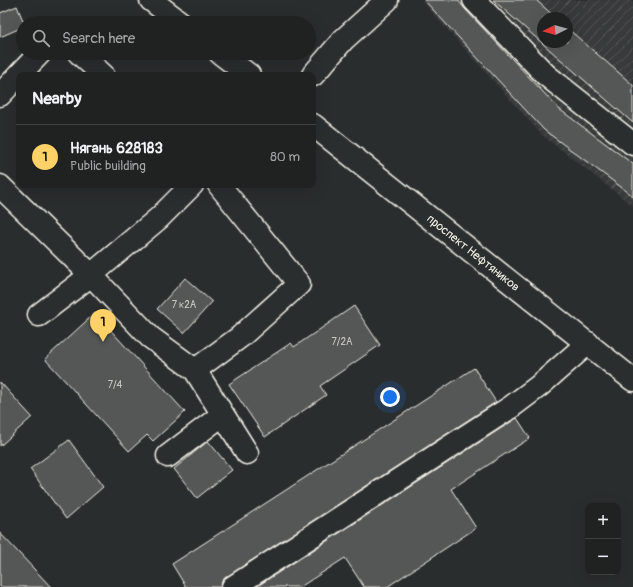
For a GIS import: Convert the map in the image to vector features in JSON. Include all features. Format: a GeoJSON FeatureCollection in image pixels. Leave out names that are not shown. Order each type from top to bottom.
{"type":"FeatureCollection","features":[{"type":"Feature","properties":{"kind":"main road"},"geometry":{"type":"LineString","coordinates":[[151,0],[172,16]]}},
{"type":"Feature","properties":{"kind":"main road"},"geometry":{"type":"LineString","coordinates":[[316,72],[343,40],[387,0]]}},
{"type":"Feature","properties":{"kind":"main road"},"geometry":{"type":"LineString","coordinates":[[474,0],[546,75],[633,144]]}},
{"type":"Feature","properties":{"kind":"main road"},"geometry":{"type":"LineString","coordinates":[[22,72],[33,60]]}},
{"type":"Feature","properties":{"kind":"main road"},"geometry":{"type":"LineString","coordinates":[[87,60],[100,72]]}},
{"type":"Feature","properties":{"kind":"main road"},"geometry":{"type":"LineString","coordinates":[[229,60],[245,72]]}},
{"type":"Feature","properties":{"kind":"main road"},"geometry":{"type":"LineString","coordinates":[[0,95],[16,78]]}},
{"type":"Feature","properties":{"kind":"main road","name":"проспект Нефтяников"},"geometry":{"type":"LineString","coordinates":[[316,127],[633,380]]}},
{"type":"Feature","properties":{"kind":"main road"},"geometry":{"type":"LineString","coordinates":[[0,186],[91,275],[150,337],[195,370],[247,453]]}},
{"type":"Feature","properties":{"kind":"main road"},"geometry":{"type":"LineString","coordinates":[[39,315],[91,275],[159,218],[189,188]]}},
{"type":"Feature","properties":{"kind":"main road"},"geometry":{"type":"LineString","coordinates":[[195,370],[240,337],[299,284],[221,188]]}},
{"type":"Feature","properties":{"kind":"main road"},"geometry":{"type":"LineString","coordinates":[[233,587],[511,406],[538,386],[588,343]]}},
{"type":"Feature","properties":{"kind":"main road"},"geometry":{"type":"LineString","coordinates":[[168,456],[222,415]]}},
{"type":"Feature","properties":{"kind":"shaded area"},"geometry":{"type":"Polygon","coordinates":[[[421,0],[633,0],[633,206],[541,134],[421,0]]]}},
{"type":"Feature","properties":{"kind":"building"},"geometry":{"type":"Polygon","coordinates":[[[424,0],[458,0],[559,109],[633,164],[633,196],[544,130],[424,0]]]}},
{"type":"Feature","properties":{"kind":"building"},"geometry":{"type":"Polygon","coordinates":[[[493,0],[536,0],[549,12],[537,12],[537,39],[493,0]]]}},
{"type":"Feature","properties":{"kind":"building"},"geometry":{"type":"Polygon","coordinates":[[[17,6],[21,16],[16,16],[16,30],[0,37],[0,13],[17,6]]]}},
{"type":"Feature","properties":{"kind":"building"},"geometry":{"type":"Polygon","coordinates":[[[573,33],[633,85],[633,123],[548,48],[573,48],[573,33]]]}},
{"type":"Feature","properties":{"kind":"building"},"geometry":{"type":"Polygon","coordinates":[[[185,278],[212,302],[184,333],[157,309],[185,278]]]}},
{"type":"Feature","properties":{"kind":"building"},"geometry":{"type":"Polygon","coordinates":[[[354,306],[380,345],[320,386],[326,395],[265,437],[229,384],[291,343],[294,347],[354,306]]]}},
{"type":"Feature","properties":{"kind":"building"},"geometry":{"type":"Polygon","coordinates":[[[95,313],[185,412],[153,441],[147,435],[129,451],[45,359],[95,313]]]}},
{"type":"Feature","properties":{"kind":"building"},"geometry":{"type":"Polygon","coordinates":[[[474,368],[496,402],[226,577],[222,581],[221,587],[186,587],[172,564],[474,368]]]}},
{"type":"Feature","properties":{"kind":"building"},"geometry":{"type":"Polygon","coordinates":[[[0,382],[32,417],[0,446],[0,382]]]}},
{"type":"Feature","properties":{"kind":"building"},"geometry":{"type":"Polygon","coordinates":[[[517,418],[530,438],[451,489],[476,528],[387,587],[364,587],[345,558],[300,587],[256,587],[517,418]]]}},
{"type":"Feature","properties":{"kind":"building"},"geometry":{"type":"Polygon","coordinates":[[[69,440],[103,487],[66,519],[30,469],[69,440]]]}},
{"type":"Feature","properties":{"kind":"building"},"geometry":{"type":"Polygon","coordinates":[[[208,441],[232,470],[197,498],[174,469],[208,441]]]}},
{"type":"Feature","properties":{"kind":"building"},"geometry":{"type":"Polygon","coordinates":[[[0,533],[51,587],[0,587],[0,533]]]}},
{"type":"Feature","properties":{"kind":"place","name":"Нягань 628183"},"geometry":{"type":"Point","coordinates":[103,342]}}]}
